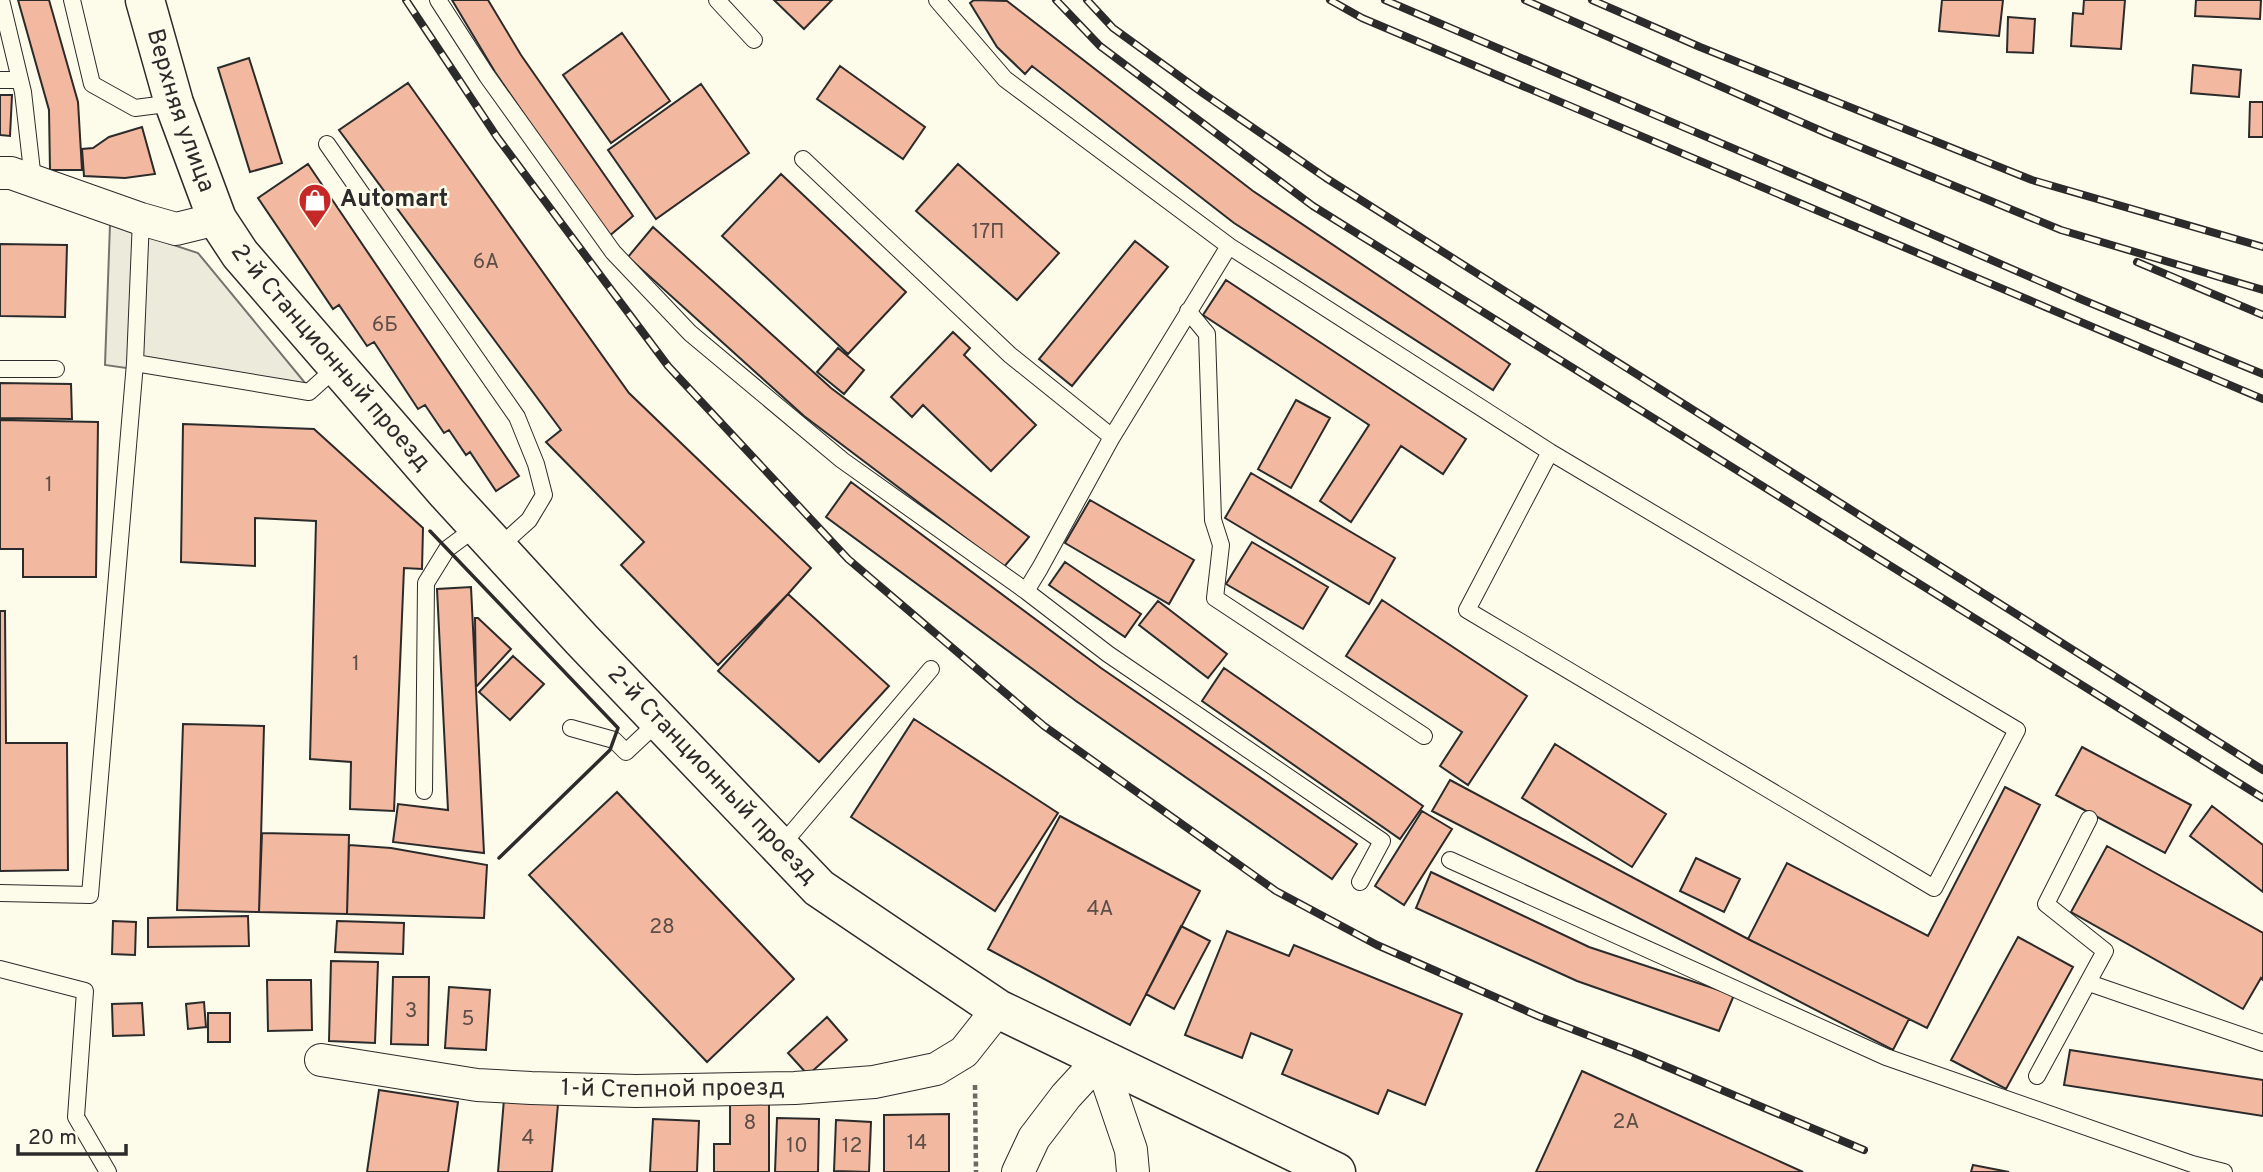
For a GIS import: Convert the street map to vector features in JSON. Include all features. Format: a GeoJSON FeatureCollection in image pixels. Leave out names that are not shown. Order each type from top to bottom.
{"type":"FeatureCollection","features":[{"type":"Feature","properties":{"kind":"main road","name":"Верхняя улица"},"geometry":{"type":"LineString","coordinates":[[145,0],[174,103],[217,219]]}},
{"type":"Feature","properties":{"kind":"main road","name":"2-й Станционный проезд"},"geometry":{"type":"LineString","coordinates":[[217,219],[240,254],[488,537],[819,888],[998,1009],[1336,1172]]}},
{"type":"Feature","properties":{"kind":"street"},"geometry":{"type":"LineString","coordinates":[[0,173],[11,173],[176,229],[217,219]]}},
{"type":"Feature","properties":{"kind":"street","name":"1-й Степной проезд"},"geometry":{"type":"LineString","coordinates":[[321,1060],[477,1085],[636,1091],[795,1088],[874,1082],[936,1069],[964,1052],[998,1009]]}},
{"type":"Feature","properties":{"kind":"street"},"geometry":{"type":"LineString","coordinates":[[1018,1172],[1034,1138],[1066,1096],[1100,1059],[1131,1150],[1133,1172]]}},
{"type":"Feature","properties":{"kind":"lane"},"geometry":{"type":"LineString","coordinates":[[1,0],[20,80],[33,180]]}},
{"type":"Feature","properties":{"kind":"lane"},"geometry":{"type":"LineString","coordinates":[[72,0],[92,84],[135,108],[174,103]]}},
{"type":"Feature","properties":{"kind":"lane"},"geometry":{"type":"LineString","coordinates":[[438,0],[487,76],[613,251],[690,333],[842,460],[1026,591],[1108,654],[1382,841],[1360,882]]}},
{"type":"Feature","properties":{"kind":"lane"},"geometry":{"type":"LineString","coordinates":[[717,0],[754,40]]}},
{"type":"Feature","properties":{"kind":"lane"},"geometry":{"type":"LineString","coordinates":[[937,0],[1004,79],[1229,246],[1550,452],[2017,730],[1934,888],[1467,610],[1550,452]]}},
{"type":"Feature","properties":{"kind":"lane"},"geometry":{"type":"LineString","coordinates":[[0,80],[20,80]]}},
{"type":"Feature","properties":{"kind":"lane"},"geometry":{"type":"LineString","coordinates":[[327,144],[517,417],[536,464],[544,495],[529,520],[488,537],[447,549],[426,583],[424,791]]}},
{"type":"Feature","properties":{"kind":"lane"},"geometry":{"type":"LineString","coordinates":[[803,159],[1010,355],[1112,437]]}},
{"type":"Feature","properties":{"kind":"lane"},"geometry":{"type":"LineString","coordinates":[[0,893],[90,895],[135,362],[141,219]]}},
{"type":"Feature","properties":{"kind":"lane"},"geometry":{"type":"LineString","coordinates":[[1026,591],[1112,437],[1229,246]]}},
{"type":"Feature","properties":{"kind":"lane"},"geometry":{"type":"LineString","coordinates":[[1188,311],[1207,334],[1213,520],[1221,545],[1215,598],[1424,736]]}},
{"type":"Feature","properties":{"kind":"lane"},"geometry":{"type":"LineString","coordinates":[[135,362],[309,392],[338,366]]}},
{"type":"Feature","properties":{"kind":"lane"},"geometry":{"type":"LineString","coordinates":[[0,369],[56,369]]}},
{"type":"Feature","properties":{"kind":"lane"},"geometry":{"type":"LineString","coordinates":[[780,847],[931,669]]}},
{"type":"Feature","properties":{"kind":"lane"},"geometry":{"type":"LineString","coordinates":[[571,728],[614,740],[626,752],[659,721]]}},
{"type":"Feature","properties":{"kind":"lane"},"geometry":{"type":"LineString","coordinates":[[2037,1076],[2105,951],[2046,904],[2089,818]]}},
{"type":"Feature","properties":{"kind":"lane"},"geometry":{"type":"LineString","coordinates":[[1450,860],[1886,1057],[2192,1164],[2224,1172]]}},
{"type":"Feature","properties":{"kind":"lane"},"geometry":{"type":"LineString","coordinates":[[0,969],[85,991],[76,1117],[107,1172]]}},
{"type":"Feature","properties":{"kind":"lane"},"geometry":{"type":"LineString","coordinates":[[2089,983],[2263,1043]]}},
{"type":"Feature","properties":{"kind":"path"},"geometry":{"type":"LineString","coordinates":[[975,1083],[975,1172]]}},
{"type":"Feature","properties":{"kind":"shaded area"},"geometry":{"type":"Polygon","coordinates":[[[110,224],[198,253],[315,395],[105,365],[110,224]]]}},
{"type":"Feature","properties":{"kind":"building"},"geometry":{"type":"Polygon","coordinates":[[[18,0],[49,0],[78,102],[82,170],[50,170],[49,110],[18,0]]]}},
{"type":"Feature","properties":{"kind":"building"},"geometry":{"type":"Polygon","coordinates":[[[452,0],[488,0],[521,55],[633,216],[608,237],[495,72],[452,0]]]}},
{"type":"Feature","properties":{"kind":"building"},"geometry":{"type":"Polygon","coordinates":[[[774,0],[832,0],[804,29],[774,0]]]}},
{"type":"Feature","properties":{"kind":"building"},"geometry":{"type":"Polygon","coordinates":[[[974,0],[1007,1],[1253,191],[1510,364],[1493,390],[1234,223],[1032,66],[1025,74],[997,47],[970,3],[974,0]]]}},
{"type":"Feature","properties":{"kind":"building"},"geometry":{"type":"Polygon","coordinates":[[[1942,0],[2003,0],[1999,36],[1939,31],[1942,0]]]}},
{"type":"Feature","properties":{"kind":"building"},"geometry":{"type":"Polygon","coordinates":[[[2084,0],[2125,0],[2121,49],[2071,46],[2073,13],[2083,14],[2084,0]]]}},
{"type":"Feature","properties":{"kind":"building"},"geometry":{"type":"Polygon","coordinates":[[[2196,0],[2261,0],[2260,19],[2195,16],[2196,0]]]}},
{"type":"Feature","properties":{"kind":"building"},"geometry":{"type":"Polygon","coordinates":[[[2008,17],[2035,19],[2033,53],[2007,52],[2008,17]]]}},
{"type":"Feature","properties":{"kind":"building"},"geometry":{"type":"Polygon","coordinates":[[[622,33],[670,101],[611,143],[563,75],[622,33]]]}},
{"type":"Feature","properties":{"kind":"building"},"geometry":{"type":"Polygon","coordinates":[[[249,58],[282,163],[250,172],[218,68],[249,58]]]}},
{"type":"Feature","properties":{"kind":"building"},"geometry":{"type":"Polygon","coordinates":[[[2193,65],[2241,70],[2239,97],[2191,93],[2193,65]]]}},
{"type":"Feature","properties":{"kind":"building"},"geometry":{"type":"Polygon","coordinates":[[[840,66],[925,127],[903,159],[817,99],[840,66]]]}},
{"type":"Feature","properties":{"kind":"building"},"geometry":{"type":"Polygon","coordinates":[[[408,83],[629,393],[811,568],[718,665],[621,565],[644,542],[546,442],[561,430],[339,130],[408,83]]]}},
{"type":"Feature","properties":{"kind":"building"},"geometry":{"type":"Polygon","coordinates":[[[701,84],[749,153],[656,219],[608,150],[701,84]]]}},
{"type":"Feature","properties":{"kind":"building"},"geometry":{"type":"Polygon","coordinates":[[[0,95],[12,95],[10,136],[0,135],[0,95]]]}},
{"type":"Feature","properties":{"kind":"building"},"geometry":{"type":"Polygon","coordinates":[[[2250,102],[2263,102],[2263,137],[2249,137],[2250,102]]]}},
{"type":"Feature","properties":{"kind":"building"},"geometry":{"type":"Polygon","coordinates":[[[142,127],[155,174],[125,178],[84,176],[82,149],[93,148],[109,137],[142,127]]]}},
{"type":"Feature","properties":{"kind":"building"},"geometry":{"type":"Polygon","coordinates":[[[308,164],[519,476],[496,491],[470,452],[466,455],[449,430],[444,433],[425,405],[418,409],[374,342],[367,346],[339,305],[333,309],[258,198],[308,164]]]}},
{"type":"Feature","properties":{"kind":"building"},"geometry":{"type":"Polygon","coordinates":[[[958,164],[1059,253],[1017,300],[916,211],[958,164]]]}},
{"type":"Feature","properties":{"kind":"building"},"geometry":{"type":"Polygon","coordinates":[[[781,174],[906,292],[848,354],[722,236],[781,174]]]}},
{"type":"Feature","properties":{"kind":"building"},"geometry":{"type":"Polygon","coordinates":[[[653,227],[831,388],[1029,537],[1004,567],[804,416],[628,257],[653,227]]]}},
{"type":"Feature","properties":{"kind":"building"},"geometry":{"type":"Polygon","coordinates":[[[1135,241],[1168,267],[1072,386],[1039,359],[1135,241]]]}},
{"type":"Feature","properties":{"kind":"building"},"geometry":{"type":"Polygon","coordinates":[[[0,244],[67,245],[65,317],[0,316],[0,244]]]}},
{"type":"Feature","properties":{"kind":"building"},"geometry":{"type":"Polygon","coordinates":[[[1226,280],[1466,439],[1443,474],[1401,446],[1351,522],[1320,501],[1369,425],[1203,315],[1226,280]]]}},
{"type":"Feature","properties":{"kind":"building"},"geometry":{"type":"Polygon","coordinates":[[[953,332],[970,348],[964,355],[1036,425],[991,471],[923,405],[912,417],[891,397],[953,332]]]}},
{"type":"Feature","properties":{"kind":"building"},"geometry":{"type":"Polygon","coordinates":[[[838,348],[864,370],[844,394],[817,372],[838,348]]]}},
{"type":"Feature","properties":{"kind":"building"},"geometry":{"type":"Polygon","coordinates":[[[0,383],[71,384],[72,419],[0,418],[0,383]]]}},
{"type":"Feature","properties":{"kind":"building"},"geometry":{"type":"Polygon","coordinates":[[[1296,400],[1330,418],[1291,488],[1258,469],[1296,400]]]}},
{"type":"Feature","properties":{"kind":"building"},"geometry":{"type":"Polygon","coordinates":[[[0,420],[98,422],[96,577],[23,577],[23,549],[0,549],[0,420]]]}},
{"type":"Feature","properties":{"kind":"building"},"geometry":{"type":"Polygon","coordinates":[[[183,424],[314,429],[423,528],[422,569],[404,568],[394,811],[350,809],[351,762],[310,759],[316,521],[255,518],[255,566],[181,562],[183,424]]]}},
{"type":"Feature","properties":{"kind":"building"},"geometry":{"type":"Polygon","coordinates":[[[1251,473],[1395,558],[1369,604],[1225,518],[1251,473]]]}},
{"type":"Feature","properties":{"kind":"building"},"geometry":{"type":"Polygon","coordinates":[[[851,482],[1101,668],[1357,844],[1332,879],[1076,701],[826,517],[851,482]]]}},
{"type":"Feature","properties":{"kind":"building"},"geometry":{"type":"Polygon","coordinates":[[[1090,500],[1194,560],[1169,604],[1065,543],[1090,500]]]}},
{"type":"Feature","properties":{"kind":"building"},"geometry":{"type":"Polygon","coordinates":[[[1252,542],[1328,587],[1303,629],[1226,584],[1252,542]]]}},
{"type":"Feature","properties":{"kind":"building"},"geometry":{"type":"Polygon","coordinates":[[[1065,562],[1141,614],[1125,637],[1049,585],[1065,562]]]}},
{"type":"Feature","properties":{"kind":"building"},"geometry":{"type":"Polygon","coordinates":[[[471,587],[484,853],[393,842],[398,804],[448,810],[437,589],[471,587]]]}},
{"type":"Feature","properties":{"kind":"building"},"geometry":{"type":"Polygon","coordinates":[[[788,594],[889,686],[819,762],[718,671],[788,594]]]}},
{"type":"Feature","properties":{"kind":"building"},"geometry":{"type":"Polygon","coordinates":[[[1382,600],[1527,696],[1468,785],[1440,766],[1462,732],[1346,656],[1382,600]]]}},
{"type":"Feature","properties":{"kind":"building"},"geometry":{"type":"Polygon","coordinates":[[[1158,601],[1227,654],[1208,678],[1139,625],[1158,601]]]}},
{"type":"Feature","properties":{"kind":"building"},"geometry":{"type":"Polygon","coordinates":[[[0,611],[5,611],[6,743],[67,743],[68,870],[0,871],[0,611]]]}},
{"type":"Feature","properties":{"kind":"building"},"geometry":{"type":"Polygon","coordinates":[[[475,618],[511,649],[476,687],[475,618]]]}},
{"type":"Feature","properties":{"kind":"building"},"geometry":{"type":"Polygon","coordinates":[[[513,656],[544,684],[510,720],[479,692],[513,656]]]}},
{"type":"Feature","properties":{"kind":"building"},"geometry":{"type":"Polygon","coordinates":[[[1224,668],[1423,806],[1400,839],[1202,701],[1224,668]]]}},
{"type":"Feature","properties":{"kind":"building"},"geometry":{"type":"Polygon","coordinates":[[[914,719],[1058,813],[995,911],[851,817],[914,719]]]}},
{"type":"Feature","properties":{"kind":"building"},"geometry":{"type":"Polygon","coordinates":[[[183,724],[264,726],[259,912],[177,910],[183,724]]]}},
{"type":"Feature","properties":{"kind":"building"},"geometry":{"type":"Polygon","coordinates":[[[1555,744],[1666,814],[1632,867],[1522,798],[1555,744]]]}},
{"type":"Feature","properties":{"kind":"building"},"geometry":{"type":"Polygon","coordinates":[[[2082,747],[2191,805],[2165,853],[2056,795],[2082,747]]]}},
{"type":"Feature","properties":{"kind":"building"},"geometry":{"type":"Polygon","coordinates":[[[1450,780],[1748,939],[1909,1019],[1893,1050],[1432,811],[1450,780]]]}},
{"type":"Feature","properties":{"kind":"building"},"geometry":{"type":"Polygon","coordinates":[[[2005,787],[2040,805],[1927,1028],[1748,939],[1787,863],[1928,936],[2005,787]]]}},
{"type":"Feature","properties":{"kind":"building"},"geometry":{"type":"Polygon","coordinates":[[[617,792],[794,979],[707,1062],[529,875],[617,792]]]}},
{"type":"Feature","properties":{"kind":"building"},"geometry":{"type":"Polygon","coordinates":[[[2212,806],[2263,845],[2263,892],[2190,836],[2212,806]]]}},
{"type":"Feature","properties":{"kind":"building"},"geometry":{"type":"Polygon","coordinates":[[[1422,811],[1452,829],[1404,905],[1375,886],[1422,811]]]}},
{"type":"Feature","properties":{"kind":"building"},"geometry":{"type":"Polygon","coordinates":[[[1060,816],[1200,891],[1130,1025],[988,949],[1060,816]]]}},
{"type":"Feature","properties":{"kind":"building"},"geometry":{"type":"Polygon","coordinates":[[[262,833],[349,835],[347,914],[259,912],[262,833]]]}},
{"type":"Feature","properties":{"kind":"building"},"geometry":{"type":"Polygon","coordinates":[[[349,845],[391,848],[487,865],[484,918],[347,914],[349,845]]]}},
{"type":"Feature","properties":{"kind":"building"},"geometry":{"type":"Polygon","coordinates":[[[2107,846],[2263,933],[2263,980],[2261,978],[2243,1009],[2071,912],[2107,846]]]}},
{"type":"Feature","properties":{"kind":"building"},"geometry":{"type":"Polygon","coordinates":[[[1696,858],[1740,879],[1724,912],[1680,891],[1696,858]]]}},
{"type":"Feature","properties":{"kind":"building"},"geometry":{"type":"Polygon","coordinates":[[[1431,872],[1589,947],[1734,995],[1719,1031],[1577,981],[1416,908],[1431,872]]]}},
{"type":"Feature","properties":{"kind":"building"},"geometry":{"type":"Polygon","coordinates":[[[248,916],[249,946],[148,947],[148,918],[248,916]]]}},
{"type":"Feature","properties":{"kind":"building"},"geometry":{"type":"Polygon","coordinates":[[[113,921],[136,922],[135,955],[112,954],[113,921]]]}},
{"type":"Feature","properties":{"kind":"building"},"geometry":{"type":"Polygon","coordinates":[[[337,921],[404,923],[403,954],[335,952],[337,921]]]}},
{"type":"Feature","properties":{"kind":"building"},"geometry":{"type":"Polygon","coordinates":[[[1181,926],[1210,941],[1174,1009],[1146,994],[1181,926]]]}},
{"type":"Feature","properties":{"kind":"building"},"geometry":{"type":"Polygon","coordinates":[[[1227,931],[1289,956],[1294,945],[1462,1014],[1425,1105],[1388,1090],[1378,1114],[1282,1074],[1292,1050],[1251,1033],[1242,1058],[1185,1035],[1227,931]]]}},
{"type":"Feature","properties":{"kind":"building"},"geometry":{"type":"Polygon","coordinates":[[[2018,937],[2073,967],[2006,1089],[1951,1060],[2018,937]]]}},
{"type":"Feature","properties":{"kind":"building"},"geometry":{"type":"Polygon","coordinates":[[[331,961],[378,962],[375,1043],[329,1041],[331,961]]]}},
{"type":"Feature","properties":{"kind":"building"},"geometry":{"type":"Polygon","coordinates":[[[393,977],[429,977],[428,1045],[391,1044],[393,977]]]}},
{"type":"Feature","properties":{"kind":"building"},"geometry":{"type":"Polygon","coordinates":[[[267,980],[311,980],[312,1030],[268,1031],[267,980]]]}},
{"type":"Feature","properties":{"kind":"building"},"geometry":{"type":"Polygon","coordinates":[[[449,987],[490,990],[486,1050],[445,1048],[449,987]]]}},
{"type":"Feature","properties":{"kind":"building"},"geometry":{"type":"Polygon","coordinates":[[[204,1002],[206,1027],[188,1029],[186,1004],[204,1002]]]}},
{"type":"Feature","properties":{"kind":"building"},"geometry":{"type":"Polygon","coordinates":[[[142,1003],[144,1035],[113,1036],[112,1004],[142,1003]]]}},
{"type":"Feature","properties":{"kind":"building"},"geometry":{"type":"Polygon","coordinates":[[[208,1013],[230,1013],[230,1042],[208,1042],[208,1013]]]}},
{"type":"Feature","properties":{"kind":"building"},"geometry":{"type":"Polygon","coordinates":[[[827,1017],[847,1040],[808,1075],[788,1053],[827,1017]]]}},
{"type":"Feature","properties":{"kind":"building"},"geometry":{"type":"Polygon","coordinates":[[[2070,1050],[2263,1080],[2263,1116],[2064,1085],[2070,1050]]]}},
{"type":"Feature","properties":{"kind":"building"},"geometry":{"type":"Polygon","coordinates":[[[1582,1071],[1803,1172],[1536,1172],[1582,1071]]]}},
{"type":"Feature","properties":{"kind":"building"},"geometry":{"type":"Polygon","coordinates":[[[379,1090],[458,1102],[448,1172],[367,1172],[379,1090]]]}},
{"type":"Feature","properties":{"kind":"building"},"geometry":{"type":"Polygon","coordinates":[[[504,1099],[558,1104],[552,1172],[498,1172],[504,1099]]]}},
{"type":"Feature","properties":{"kind":"building"},"geometry":{"type":"Polygon","coordinates":[[[730,1102],[769,1102],[769,1172],[714,1172],[714,1144],[730,1144],[730,1102]]]}},
{"type":"Feature","properties":{"kind":"building"},"geometry":{"type":"Polygon","coordinates":[[[949,1114],[949,1172],[884,1172],[884,1115],[949,1114]]]}},
{"type":"Feature","properties":{"kind":"building"},"geometry":{"type":"Polygon","coordinates":[[[777,1118],[819,1119],[818,1172],[775,1172],[777,1118]]]}},
{"type":"Feature","properties":{"kind":"building"},"geometry":{"type":"Polygon","coordinates":[[[653,1119],[699,1121],[697,1172],[650,1172],[653,1119]]]}},
{"type":"Feature","properties":{"kind":"building"},"geometry":{"type":"Polygon","coordinates":[[[836,1120],[871,1122],[869,1172],[834,1171],[836,1120]]]}},
{"type":"Feature","properties":{"kind":"building"},"geometry":{"type":"Polygon","coordinates":[[[1973,1165],[2009,1172],[1971,1172],[1973,1165]]]}},
{"type":"Feature","properties":{"kind":"railway"},"geometry":{"type":"LineString","coordinates":[[406,0],[497,137],[668,366],[848,559],[1044,726],[1276,891],[1377,945],[1538,1016],[1634,1053],[1864,1150]]}},
{"type":"Feature","properties":{"kind":"railway"},"geometry":{"type":"LineString","coordinates":[[1056,0],[1100,46],[1313,206],[2263,798]]}},
{"type":"Feature","properties":{"kind":"railway"},"geometry":{"type":"LineString","coordinates":[[1087,0],[1113,28],[1326,178],[2263,770]]}},
{"type":"Feature","properties":{"kind":"railway"},"geometry":{"type":"LineString","coordinates":[[1330,0],[1362,18],[2263,399]]}},
{"type":"Feature","properties":{"kind":"railway"},"geometry":{"type":"LineString","coordinates":[[1385,0],[2083,300],[2263,374]]}},
{"type":"Feature","properties":{"kind":"railway"},"geometry":{"type":"LineString","coordinates":[[1525,0],[1826,133],[2061,230],[2263,290]]}},
{"type":"Feature","properties":{"kind":"railway"},"geometry":{"type":"LineString","coordinates":[[1592,0],[1700,47],[2032,180],[2263,247]]}},
{"type":"Feature","properties":{"kind":"railway"},"geometry":{"type":"LineString","coordinates":[[2137,262],[2263,315]]}},
{"type":"Feature","properties":{"kind":"wall"},"geometry":{"type":"LineString","coordinates":[[430,531],[618,728],[610,750],[499,858]]}},
{"type":"Feature","properties":{"kind":"place","name":"Automart"},"geometry":{"type":"Point","coordinates":[315,230]}}]}
